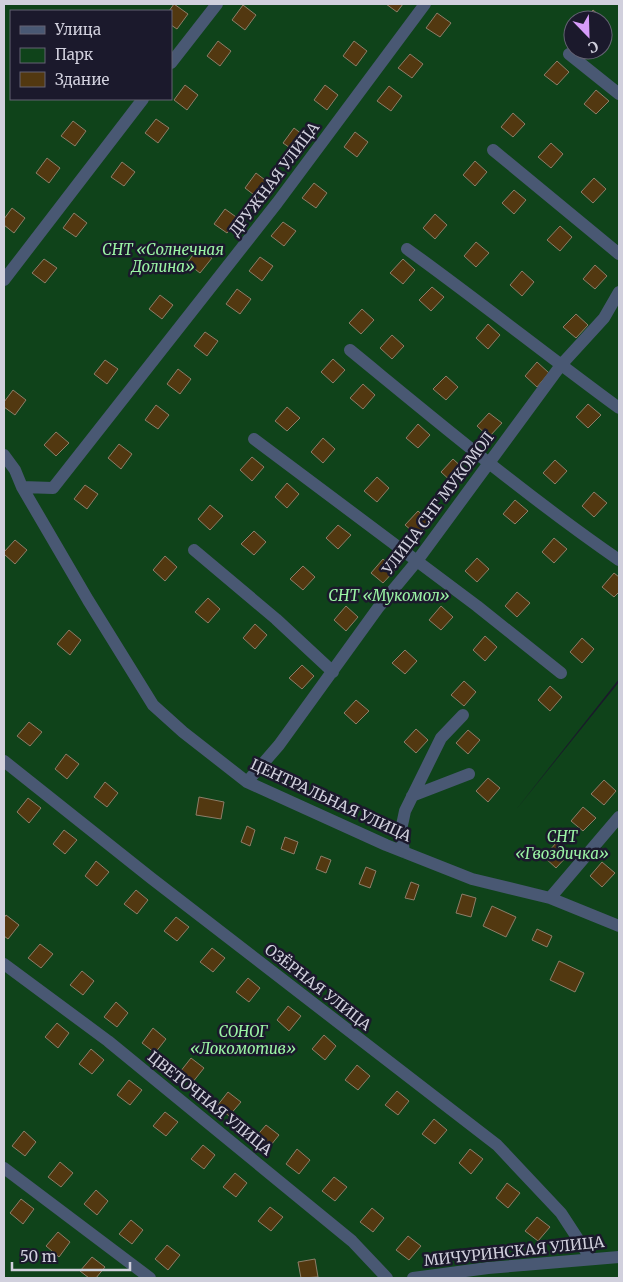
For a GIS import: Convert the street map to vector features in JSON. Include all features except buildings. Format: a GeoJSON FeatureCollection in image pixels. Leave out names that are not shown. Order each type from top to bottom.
{"type":"FeatureCollection","features":[{"type":"Feature","properties":{"kind":"street"},"geometry":{"type":"LineString","coordinates":[[172,62],[218,4]]}},
{"type":"Feature","properties":{"kind":"street","name":"ДРУЖНАЯ УЛИЦА"},"geometry":{"type":"LineString","coordinates":[[22,487],[53,488],[277,203],[425,4]]}},
{"type":"Feature","properties":{"kind":"street"},"geometry":{"type":"LineString","coordinates":[[576,60],[619,94]]}},
{"type":"Feature","properties":{"kind":"street"},"geometry":{"type":"LineString","coordinates":[[4,280],[143,100]]}},
{"type":"Feature","properties":{"kind":"street"},"geometry":{"type":"LineString","coordinates":[[493,150],[619,254]]}},
{"type":"Feature","properties":{"kind":"street"},"geometry":{"type":"LineString","coordinates":[[407,249],[619,408]]}},
{"type":"Feature","properties":{"kind":"street","name":"УЛИЦА СНГ МУКОМОЛ"},"geometry":{"type":"LineString","coordinates":[[247,782],[279,745],[378,608],[417,561],[561,365],[604,318],[619,292]]}},
{"type":"Feature","properties":{"kind":"street"},"geometry":{"type":"LineString","coordinates":[[350,350],[488,463],[619,560]]}},
{"type":"Feature","properties":{"kind":"street"},"geometry":{"type":"LineString","coordinates":[[254,439],[417,561],[561,673]]}},
{"type":"Feature","properties":{"kind":"street","name":"ЦЕНТРАЛЬНАЯ УЛИЦА"},"geometry":{"type":"LineString","coordinates":[[4,454],[88,600],[153,704],[183,732],[247,782],[404,852],[472,879],[550,898],[619,926]]}},
{"type":"Feature","properties":{"kind":"street"},"geometry":{"type":"LineString","coordinates":[[194,550],[276,619],[333,672]]}},
{"type":"Feature","properties":{"kind":"street"},"geometry":{"type":"LineString","coordinates":[[404,852],[401,830],[405,811],[441,738],[463,715]]}},
{"type":"Feature","properties":{"kind":"street","name":"ОЗЁРНАЯ УЛИЦА"},"geometry":{"type":"LineString","coordinates":[[4,761],[151,878],[497,1145],[561,1214],[591,1259]]}},
{"type":"Feature","properties":{"kind":"street"},"geometry":{"type":"LineString","coordinates":[[412,796],[469,774]]}},
{"type":"Feature","properties":{"kind":"street"},"geometry":{"type":"LineString","coordinates":[[550,898],[619,816]]}},
{"type":"Feature","properties":{"kind":"street","name":"ЦВЕТОЧНАЯ УЛИЦА"},"geometry":{"type":"LineString","coordinates":[[4,964],[116,1047],[352,1241],[387,1278]]}},
{"type":"Feature","properties":{"kind":"street"},"geometry":{"type":"LineString","coordinates":[[4,1168],[150,1278]]}},
{"type":"Feature","properties":{"kind":"street","name":"МИЧУРИНСКАЯ УЛИЦА"},"geometry":{"type":"LineString","coordinates":[[413,1278],[488,1268],[619,1257]]}},
{"type":"Feature","properties":{"kind":"green space"},"geometry":{"type":"Polygon","coordinates":[[[4,4],[619,4],[619,679],[515,811],[619,682],[619,1278],[4,1278],[4,4]]]}},
{"type":"Feature","properties":{"kind":"park label","name":"СНТ «Солнечная Долина»"},"geometry":{"type":"Point","coordinates":[163,258]}},
{"type":"Feature","properties":{"kind":"park label","name":"СНТ «Мукомол»"},"geometry":{"type":"Point","coordinates":[389,595]}},
{"type":"Feature","properties":{"kind":"park label","name":"СНТ «Гвоздичка»"},"geometry":{"type":"Point","coordinates":[562,844]}},
{"type":"Feature","properties":{"kind":"park label","name":"СОНОГ «Локомотив»"},"geometry":{"type":"Point","coordinates":[243,1040]}}]}
